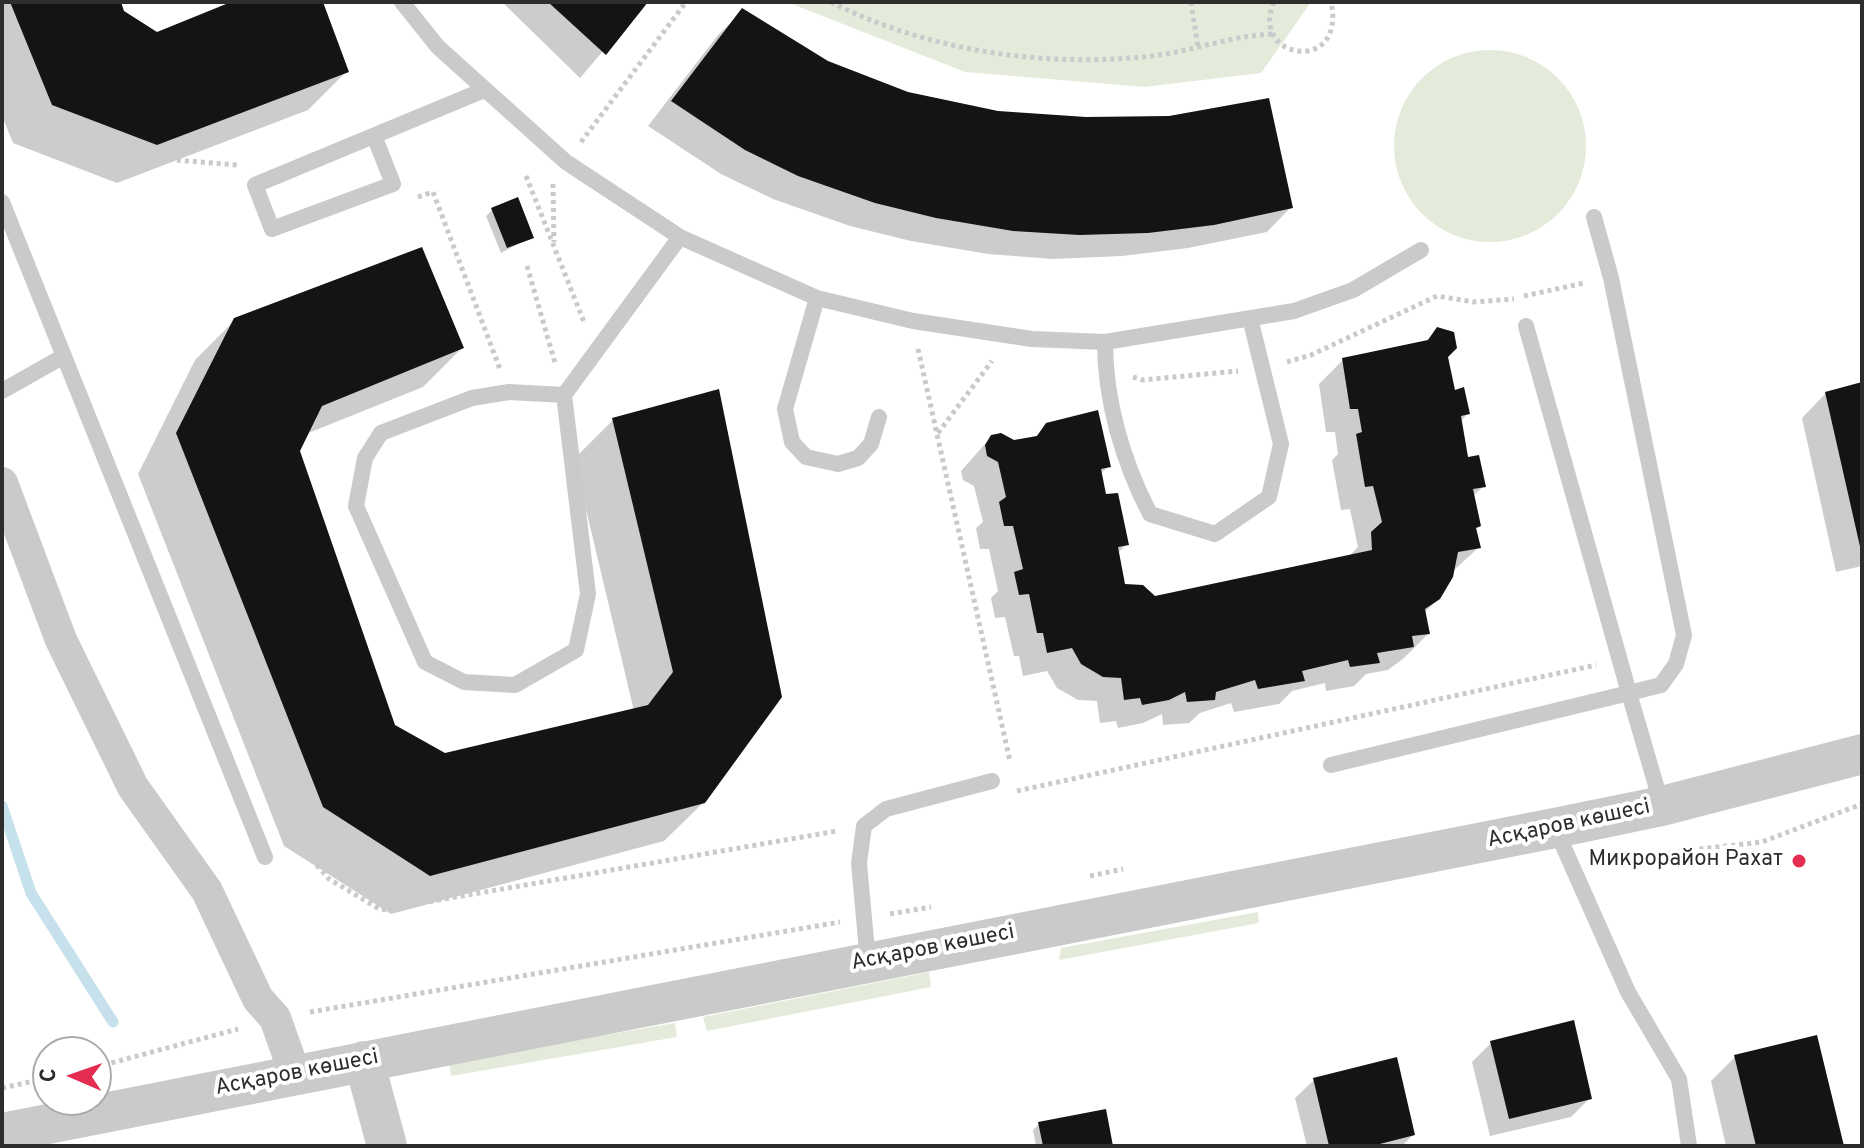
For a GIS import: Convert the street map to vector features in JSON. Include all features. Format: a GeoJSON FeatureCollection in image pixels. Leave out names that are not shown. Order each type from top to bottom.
{"type":"FeatureCollection","features":[{"type":"Feature","properties":{"kind":"street"},"geometry":{"type":"LineString","coordinates":[[2,483],[61,640],[133,787],[207,891],[258,999],[275,1018],[295,1074]]}},
{"type":"Feature","properties":{"kind":"street","name":"Асқаров көшесі"},"geometry":{"type":"LineString","coordinates":[[2,1133],[1555,828],[1662,806],[1862,754]]}},
{"type":"Feature","properties":{"kind":"street"},"geometry":{"type":"LineString","coordinates":[[364,1061],[387,1146]]}},
{"type":"Feature","properties":{"kind":"lane"},"geometry":{"type":"LineString","coordinates":[[402,2],[438,47],[566,162],[680,237],[817,298],[913,321],[987,333],[1032,339],[1105,342],[1294,311],[1353,290],[1421,250]]}},
{"type":"Feature","properties":{"kind":"lane"},"geometry":{"type":"LineString","coordinates":[[375,138],[393,184],[272,229],[255,185],[375,138],[484,90]]}},
{"type":"Feature","properties":{"kind":"lane"},"geometry":{"type":"LineString","coordinates":[[2,202],[265,857]]}},
{"type":"Feature","properties":{"kind":"lane"},"geometry":{"type":"LineString","coordinates":[[1331,765],[1661,685],[1676,664],[1684,635],[1611,278],[1594,217]]}},
{"type":"Feature","properties":{"kind":"lane"},"geometry":{"type":"LineString","coordinates":[[564,395],[509,392],[472,398],[381,433],[365,458],[356,506],[425,662],[464,682],[515,685],[576,650],[588,594],[564,395],[680,237]]}},
{"type":"Feature","properties":{"kind":"lane"},"geometry":{"type":"LineString","coordinates":[[817,298],[785,409],[792,442],[806,457],[838,464],[858,458],[871,444],[879,417]]}},
{"type":"Feature","properties":{"kind":"lane"},"geometry":{"type":"LineString","coordinates":[[1105,342],[1105,371],[1128,472],[1150,514],[1215,534],[1269,497],[1281,444],[1250,318]]}},
{"type":"Feature","properties":{"kind":"lane"},"geometry":{"type":"LineString","coordinates":[[1526,326],[1662,806]]}},
{"type":"Feature","properties":{"kind":"lane"},"geometry":{"type":"LineString","coordinates":[[2,391],[64,356]]}},
{"type":"Feature","properties":{"kind":"lane"},"geometry":{"type":"LineString","coordinates":[[868,962],[859,863],[864,826],[886,809],[997,788]]}},
{"type":"Feature","properties":{"kind":"lane"},"geometry":{"type":"LineString","coordinates":[[1555,828],[1628,992],[1679,1079],[1689,1146]]}},
{"type":"Feature","properties":{"kind":"path"},"geometry":{"type":"LineString","coordinates":[[566,162],[686,2]]}},
{"type":"Feature","properties":{"kind":"path"},"geometry":{"type":"LineString","coordinates":[[831,2],[915,36],[1028,56],[1152,56],[1245,36],[1272,34]]}},
{"type":"Feature","properties":{"kind":"path"},"geometry":{"type":"LineString","coordinates":[[1191,2],[1198,47]]}},
{"type":"Feature","properties":{"kind":"path"},"geometry":{"type":"LineString","coordinates":[[1274,2],[1268,15],[1272,34],[1287,50],[1308,53],[1326,43],[1336,23],[1331,2]]}},
{"type":"Feature","properties":{"kind":"path"},"geometry":{"type":"LineString","coordinates":[[137,157],[238,165]]}},
{"type":"Feature","properties":{"kind":"path"},"geometry":{"type":"LineString","coordinates":[[554,247],[553,174],[565,183]]}},
{"type":"Feature","properties":{"kind":"path"},"geometry":{"type":"LineString","coordinates":[[526,176],[589,334]]}},
{"type":"Feature","properties":{"kind":"path"},"geometry":{"type":"LineString","coordinates":[[404,202],[433,192],[509,392]]}},
{"type":"Feature","properties":{"kind":"path"},"geometry":{"type":"LineString","coordinates":[[527,266],[564,395]]}},
{"type":"Feature","properties":{"kind":"path"},"geometry":{"type":"LineString","coordinates":[[1105,371],[1143,380],[1262,369],[1311,355],[1437,296],[1474,302],[1512,300],[1611,278]]}},
{"type":"Feature","properties":{"kind":"path"},"geometry":{"type":"LineString","coordinates":[[917,345],[1017,791]]}},
{"type":"Feature","properties":{"kind":"path"},"geometry":{"type":"LineString","coordinates":[[937,434],[997,355]]}},
{"type":"Feature","properties":{"kind":"path"},"geometry":{"type":"LineString","coordinates":[[997,788],[1017,791],[1620,659]]}},
{"type":"Feature","properties":{"kind":"path"},"geometry":{"type":"LineString","coordinates":[[235,781],[297,840],[329,879],[381,910],[864,826]]}},
{"type":"Feature","properties":{"kind":"path"},"geometry":{"type":"LineString","coordinates":[[1078,878],[1139,866]]}},
{"type":"Feature","properties":{"kind":"path"},"geometry":{"type":"LineString","coordinates":[[112,1063],[275,1018],[940,906]]}},
{"type":"Feature","properties":{"kind":"path"},"geometry":{"type":"LineString","coordinates":[[2,1088],[32,1081]]}},
{"type":"Feature","properties":{"kind":"green space"},"geometry":{"type":"Polygon","coordinates":[[[787,2],[1311,2],[1261,73],[1144,87],[965,72],[787,2]]]}},
{"type":"Feature","properties":{"kind":"green space"},"geometry":{"type":"Polygon","coordinates":[[[1490,50],[1527,57],[1558,78],[1579,109],[1586,146],[1579,183],[1558,214],[1527,235],[1490,242],[1453,235],[1422,214],[1401,183],[1394,146],[1401,109],[1422,78],[1453,57],[1490,50]]]}},
{"type":"Feature","properties":{"kind":"green space"},"geometry":{"type":"Polygon","coordinates":[[[1258,912],[1259,923],[1059,960],[1061,948],[1258,912]]]}},
{"type":"Feature","properties":{"kind":"green space"},"geometry":{"type":"Polygon","coordinates":[[[929,972],[931,987],[707,1031],[703,1017],[929,972]]]}},
{"type":"Feature","properties":{"kind":"green space"},"geometry":{"type":"Polygon","coordinates":[[[675,1023],[677,1037],[451,1076],[449,1062],[675,1023]]]}},
{"type":"Feature","properties":{"kind":"building"},"geometry":{"type":"Polygon","coordinates":[[[10,2],[121,2],[124,11],[157,32],[231,2],[323,2],[349,72],[157,145],[52,105],[10,2]]]}},
{"type":"Feature","properties":{"kind":"building"},"geometry":{"type":"Polygon","coordinates":[[[548,2],[648,2],[606,55],[548,2]]]}},
{"type":"Feature","properties":{"kind":"building"},"geometry":{"type":"Polygon","coordinates":[[[742,8],[828,61],[908,92],[998,111],[1086,117],[1169,116],[1269,98],[1293,208],[1214,225],[1148,233],[1079,235],[1013,231],[936,218],[875,203],[798,176],[745,150],[671,101],[742,8]]]}},
{"type":"Feature","properties":{"kind":"building"},"geometry":{"type":"Polygon","coordinates":[[[518,197],[534,238],[507,248],[491,208],[518,197]]]}},
{"type":"Feature","properties":{"kind":"building"},"geometry":{"type":"Polygon","coordinates":[[[422,247],[464,348],[322,406],[300,451],[395,725],[445,753],[648,705],[673,672],[612,418],[719,389],[782,697],[705,803],[430,876],[323,807],[176,433],[234,318],[422,247]]]}},
{"type":"Feature","properties":{"kind":"building"},"geometry":{"type":"Polygon","coordinates":[[[1437,327],[1454,332],[1457,348],[1448,357],[1455,390],[1464,387],[1470,414],[1461,416],[1468,457],[1479,455],[1486,487],[1473,489],[1481,526],[1476,528],[1481,548],[1458,552],[1453,577],[1440,599],[1425,609],[1430,634],[1412,636],[1414,647],[1377,653],[1380,663],[1350,667],[1348,660],[1302,671],[1305,681],[1258,689],[1255,680],[1216,692],[1215,700],[1187,702],[1185,692],[1169,700],[1142,705],[1140,698],[1124,700],[1121,678],[1103,677],[1081,664],[1072,648],[1047,653],[1043,633],[1037,633],[1029,594],[1019,595],[1014,572],[1023,569],[1013,526],[1004,526],[999,502],[1006,497],[998,462],[987,456],[985,445],[991,435],[1001,433],[1014,440],[1037,436],[1046,423],[1098,410],[1111,467],[1101,469],[1106,494],[1118,493],[1129,545],[1118,547],[1125,584],[1143,585],[1155,596],[1372,550],[1371,532],[1382,522],[1373,486],[1365,487],[1356,434],[1362,432],[1358,409],[1350,409],[1342,358],[1428,340],[1437,327]]]}},
{"type":"Feature","properties":{"kind":"building"},"geometry":{"type":"Polygon","coordinates":[[[1862,382],[1862,550],[1861,551],[1825,392],[1862,382]]]}},
{"type":"Feature","properties":{"kind":"building"},"geometry":{"type":"Polygon","coordinates":[[[1574,1020],[1592,1099],[1509,1119],[1490,1041],[1574,1020]]]}},
{"type":"Feature","properties":{"kind":"building"},"geometry":{"type":"Polygon","coordinates":[[[1817,1035],[1844,1146],[1756,1146],[1734,1055],[1817,1035]]]}},
{"type":"Feature","properties":{"kind":"building"},"geometry":{"type":"Polygon","coordinates":[[[1397,1057],[1415,1135],[1372,1146],[1329,1146],[1313,1078],[1397,1057]]]}},
{"type":"Feature","properties":{"kind":"building"},"geometry":{"type":"Polygon","coordinates":[[[1106,1109],[1113,1146],[1043,1146],[1038,1122],[1106,1109]]]}},
{"type":"Feature","properties":{"kind":"waterway"},"geometry":{"type":"LineString","coordinates":[[2,806],[31,893],[113,1022]]}},
{"type":"Feature","properties":{"kind":"place","name":"Микрорайон Рахат"},"geometry":{"type":"Point","coordinates":[1799,861]}}]}
